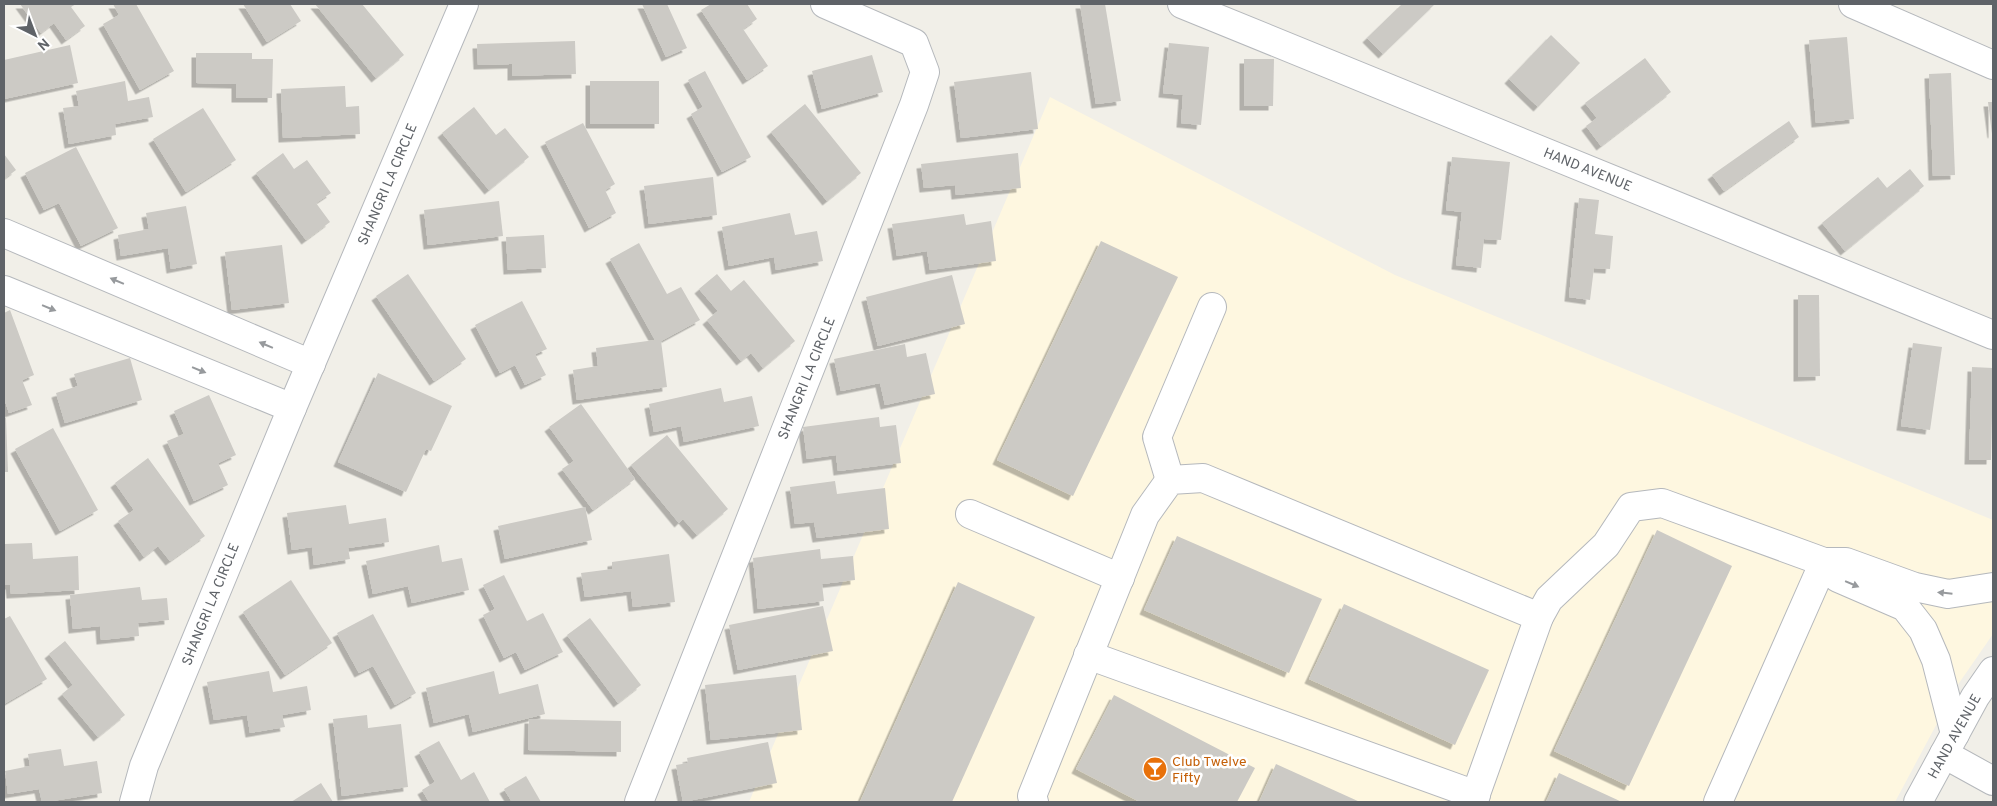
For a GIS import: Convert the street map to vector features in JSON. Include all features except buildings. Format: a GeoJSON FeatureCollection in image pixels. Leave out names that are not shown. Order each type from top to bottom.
{"type":"FeatureCollection","features":[{"type":"Feature","properties":{"kind":"street","name":"SHANGRI LA CIRCLE"},"geometry":{"type":"LineString","coordinates":[[134,802],[144,766],[292,408],[464,4]]}},
{"type":"Feature","properties":{"kind":"street","name":"SHANGRI LA CIRCLE"},"geometry":{"type":"LineString","coordinates":[[639,802],[914,105],[925,72],[914,43],[825,4]]}},
{"type":"Feature","properties":{"kind":"street","name":"HAND AVENUE"},"geometry":{"type":"LineString","coordinates":[[1182,4],[1993,335]]}},
{"type":"Feature","properties":{"kind":"street"},"geometry":{"type":"LineString","coordinates":[[1853,4],[1993,65]]}},
{"type":"Feature","properties":{"kind":"street"},"geometry":{"type":"LineString","coordinates":[[4,233],[311,364]]}},
{"type":"Feature","properties":{"kind":"street"},"geometry":{"type":"LineString","coordinates":[[4,290],[292,408]]}},
{"type":"Feature","properties":{"kind":"street"},"geometry":{"type":"LineString","coordinates":[[1170,480],[1157,437],[1212,307]]}},
{"type":"Feature","properties":{"kind":"street"},"geometry":{"type":"LineString","coordinates":[[1170,480],[1202,478],[1539,617]]}},
{"type":"Feature","properties":{"kind":"street"},"geometry":{"type":"LineString","coordinates":[[1034,802],[1032,796],[1145,515],[1170,480]]}},
{"type":"Feature","properties":{"kind":"street"},"geometry":{"type":"LineString","coordinates":[[1088,655],[1475,798],[1539,617],[1549,599],[1606,545],[1631,506],[1662,503],[1824,562],[1846,562],[1915,587],[1948,594],[1993,587]]}},
{"type":"Feature","properties":{"kind":"street"},"geometry":{"type":"LineString","coordinates":[[970,514],[1120,578]]}},
{"type":"Feature","properties":{"kind":"street"},"geometry":{"type":"LineString","coordinates":[[1824,562],[1838,578],[1905,607],[1923,630],[1936,660],[1949,744],[1993,781]]}},
{"type":"Feature","properties":{"kind":"street"},"geometry":{"type":"LineString","coordinates":[[1718,802],[1824,562]]}},
{"type":"Feature","properties":{"kind":"street","name":"HAND AVENUE"},"geometry":{"type":"LineString","coordinates":[[1918,802],[1974,697],[1993,671]]}},
{"type":"Feature","properties":{"kind":"shaded area"},"geometry":{"type":"Polygon","coordinates":[[[1050,97],[1395,275],[1993,520],[1993,634],[1957,686],[1895,802],[749,802],[1050,97]]]}},
{"type":"Feature","properties":{"kind":"place","name":"Club Twelve Fifty"},"geometry":{"type":"Point","coordinates":[1155,769]}}]}
